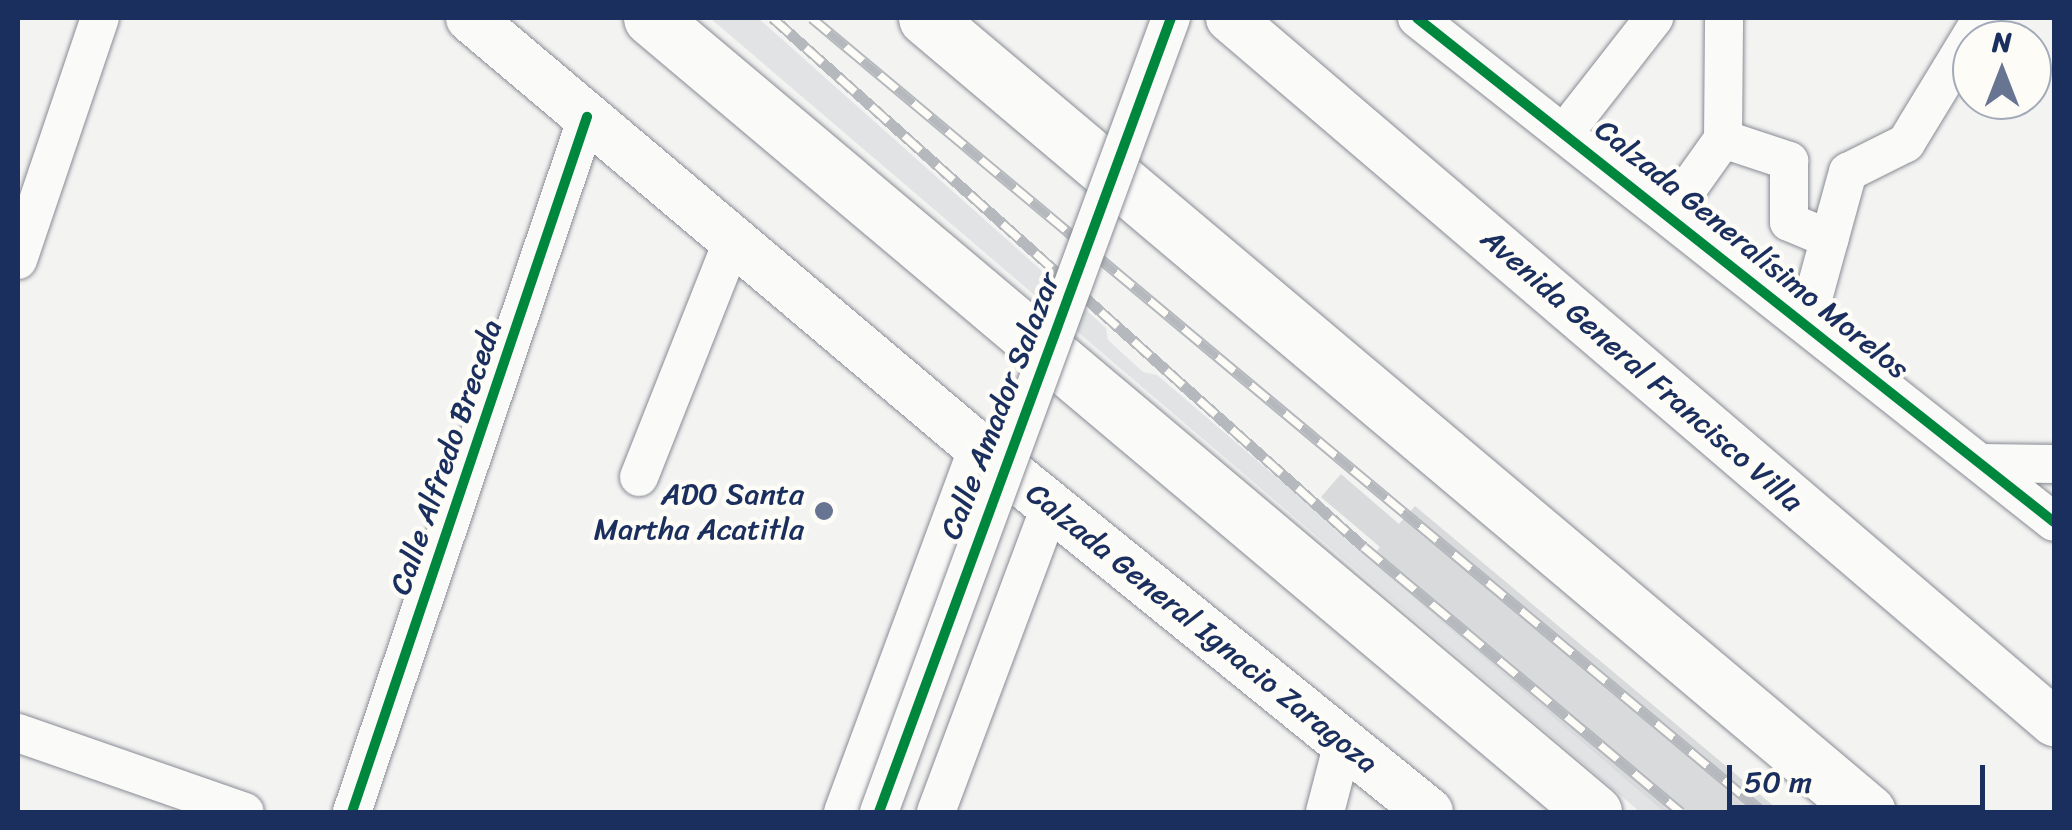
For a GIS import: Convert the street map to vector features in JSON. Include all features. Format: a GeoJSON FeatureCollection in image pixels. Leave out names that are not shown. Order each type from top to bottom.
{"type":"FeatureCollection","features":[{"type":"Feature","properties":{"kind":"highway"},"geometry":{"type":"LineString","coordinates":[[651,18],[1594,812]]}},
{"type":"Feature","properties":{"kind":"highway"},"geometry":{"type":"LineString","coordinates":[[926,18],[1868,812]]}},
{"type":"Feature","properties":{"kind":"main road","name":"Calzada General Ignacio Zaragoza"},"geometry":{"type":"LineString","coordinates":[[470,18],[978,446],[1428,812]]}},
{"type":"Feature","properties":{"kind":"main road","name":"Avenida General Francisco Villa"},"geometry":{"type":"LineString","coordinates":[[1230,18],[2054,722]]}},
{"type":"Feature","properties":{"kind":"street"},"geometry":{"type":"LineString","coordinates":[[18,260],[100,18]]}},
{"type":"Feature","properties":{"kind":"street","name":"Calle Amador Salazar"},"geometry":{"type":"LineString","coordinates":[[879,812],[1172,18]]}},
{"type":"Feature","properties":{"kind":"street"},"geometry":{"type":"LineString","coordinates":[[1565,132],[1654,18]]}},
{"type":"Feature","properties":{"kind":"street"},"geometry":{"type":"LineString","coordinates":[[1669,215],[1723,139],[1724,18]]}},
{"type":"Feature","properties":{"kind":"street"},"geometry":{"type":"LineString","coordinates":[[1806,324],[1848,172],[1906,143],[1982,18]]}},
{"type":"Feature","properties":{"kind":"street","name":"Calzada Generalísimo Morelos"},"geometry":{"type":"LineString","coordinates":[[1425,20],[2054,522]]}},
{"type":"Feature","properties":{"kind":"street","name":"Calle Alfredo Breceda"},"geometry":{"type":"LineString","coordinates":[[352,812],[587,117]]}},
{"type":"Feature","properties":{"kind":"street"},"geometry":{"type":"LineString","coordinates":[[1723,139],[1788,161],[1788,222],[1830,239]]}},
{"type":"Feature","properties":{"kind":"street"},"geometry":{"type":"LineString","coordinates":[[639,478],[733,240]]}},
{"type":"Feature","properties":{"kind":"street","name":"Calle Amador Salazar"},"geometry":{"type":"LineString","coordinates":[[843,812],[978,446]]}},
{"type":"Feature","properties":{"kind":"street"},"geometry":{"type":"LineString","coordinates":[[1983,462],[2054,464]]}},
{"type":"Feature","properties":{"kind":"street"},"geometry":{"type":"LineString","coordinates":[[936,812],[1052,506]]}},
{"type":"Feature","properties":{"kind":"street"},"geometry":{"type":"LineString","coordinates":[[18,733],[245,812]]}},
{"type":"Feature","properties":{"kind":"street"},"geometry":{"type":"LineString","coordinates":[[1326,812],[1343,743]]}},
{"type":"Feature","properties":{"kind":"shaded area"},"geometry":{"type":"Polygon","coordinates":[[[710,18],[758,18],[1106,328],[1108,340],[1143,372],[1157,375],[1669,812],[1640,812],[710,18]]]}},
{"type":"Feature","properties":{"kind":"building"},"geometry":{"type":"Polygon","coordinates":[[[1341,474],[1399,524],[1415,506],[1781,812],[1664,812],[1370,560],[1380,547],[1321,497],[1341,474]]]}},
{"type":"Feature","properties":{"kind":"railway"},"geometry":{"type":"LineString","coordinates":[[773,18],[1364,547],[1681,812]]}},
{"type":"Feature","properties":{"kind":"railway"},"geometry":{"type":"LineString","coordinates":[[812,18],[1763,812]]}},
{"type":"Feature","properties":{"kind":"cycle path"},"geometry":{"type":"LineString","coordinates":[[879,812],[1171,18]]}},
{"type":"Feature","properties":{"kind":"cycle path"},"geometry":{"type":"LineString","coordinates":[[1417,18],[2054,522]]}},
{"type":"Feature","properties":{"kind":"cycle path"},"geometry":{"type":"LineString","coordinates":[[352,812],[587,117]]}},
{"type":"Feature","properties":{"kind":"place","name":"ADO Santa Martha Acatitla"},"geometry":{"type":"Point","coordinates":[824,511]}}]}
